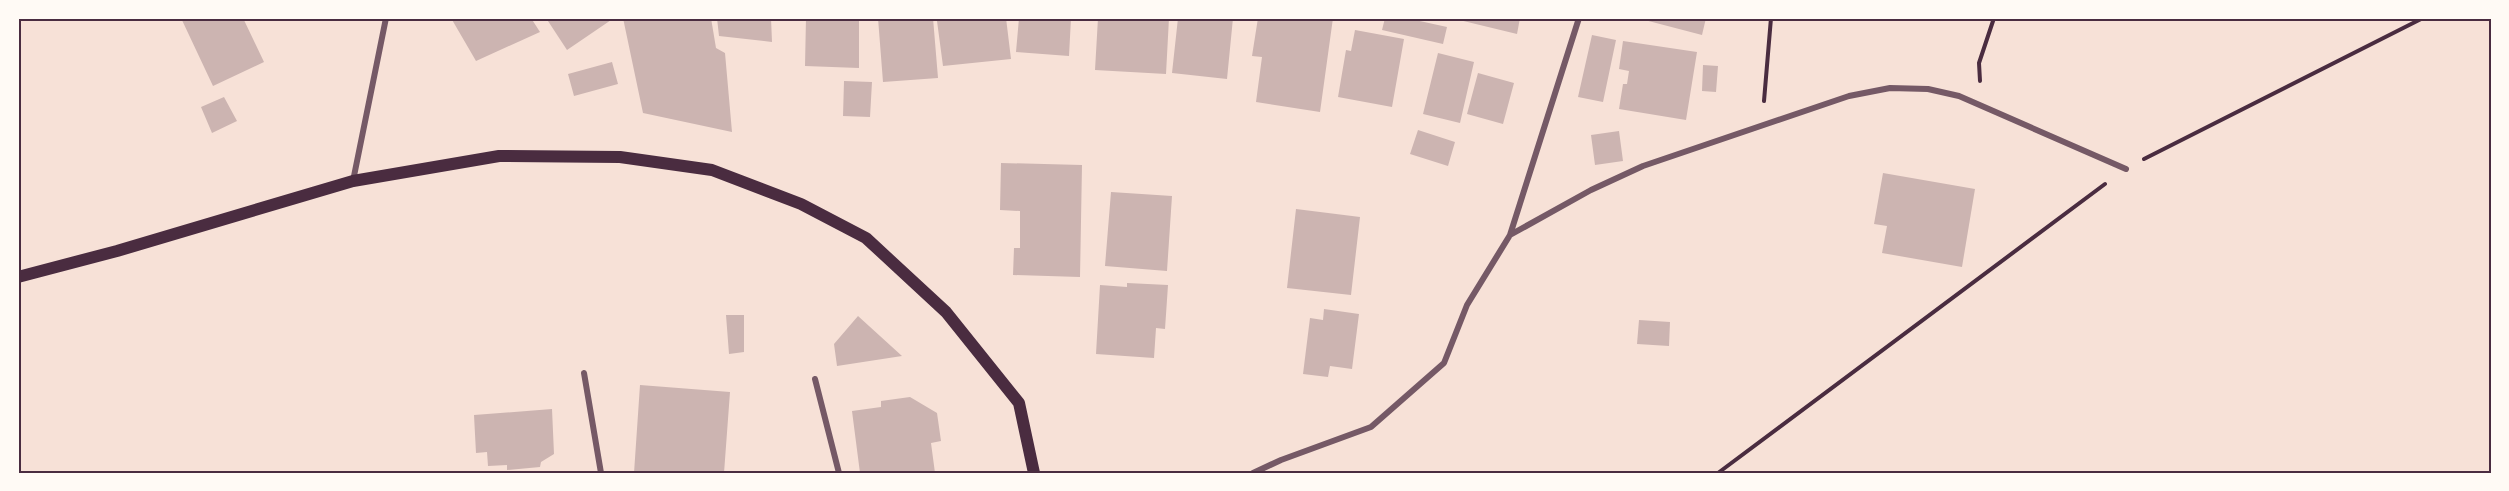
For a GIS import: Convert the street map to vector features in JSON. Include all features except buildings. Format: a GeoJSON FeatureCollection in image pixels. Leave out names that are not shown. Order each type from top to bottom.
{"type":"FeatureCollection","features":[{"type":"Feature","properties":{"kind":"main road"},"geometry":{"type":"LineString","coordinates":[[18,277],[117,251],[352,181],[499,156],[620,157],[712,170],[801,204],[866,238],[946,312],[1019,403],[1034,473]]}},
{"type":"Feature","properties":{"kind":"street"},"geometry":{"type":"LineString","coordinates":[[352,181],[386,18]]}},
{"type":"Feature","properties":{"kind":"street"},"geometry":{"type":"LineString","coordinates":[[1253,473],[1281,460],[1371,428],[1444,363],[1467,305],[1510,235],[1579,18]]}},
{"type":"Feature","properties":{"kind":"street"},"geometry":{"type":"LineString","coordinates":[[1510,235],[1591,190],[1643,166],[1849,96],[1890,88],[1928,89],[1959,96],[2126,169]]}},
{"type":"Feature","properties":{"kind":"street"},"geometry":{"type":"LineString","coordinates":[[584,373],[600,473]]}},
{"type":"Feature","properties":{"kind":"street"},"geometry":{"type":"LineString","coordinates":[[815,379],[839,473]]}},
{"type":"Feature","properties":{"kind":"path"},"geometry":{"type":"LineString","coordinates":[[1762,126],[1771,18]]}},
{"type":"Feature","properties":{"kind":"path"},"geometry":{"type":"LineString","coordinates":[[1980,105],[1979,63],[1994,18]]}},
{"type":"Feature","properties":{"kind":"path"},"geometry":{"type":"LineString","coordinates":[[1718,473],[2126,169],[2423,18]]}}]}
